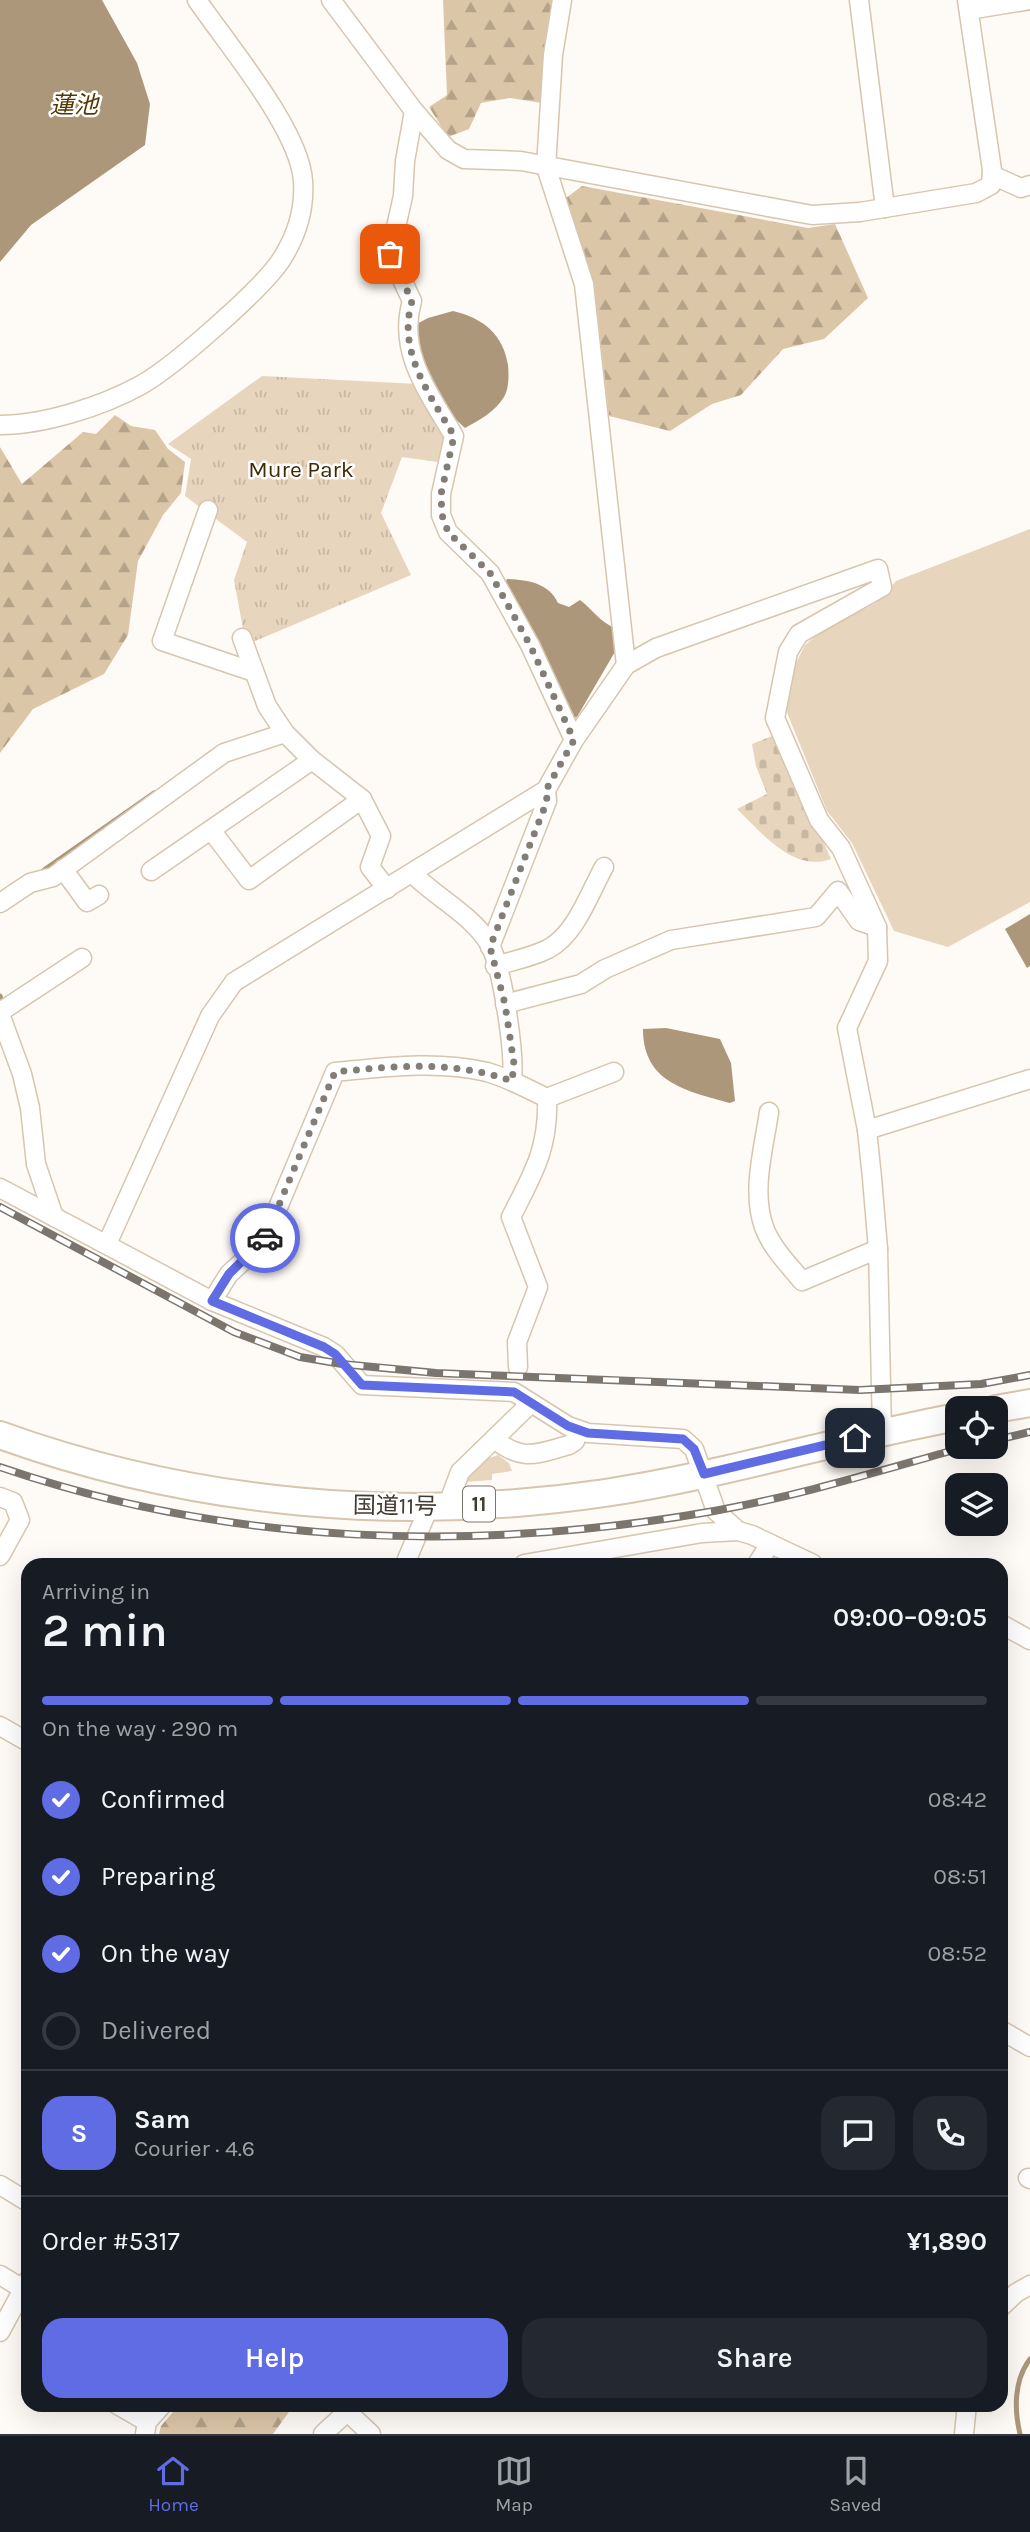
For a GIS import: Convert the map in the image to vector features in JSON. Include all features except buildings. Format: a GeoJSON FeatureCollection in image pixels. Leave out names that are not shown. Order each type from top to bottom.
{"type":"FeatureCollection","features":[{"type":"Feature","properties":{"kind":"highway"},"geometry":{"type":"LineString","coordinates":[[1008,1407],[1030,1403]]}},
{"type":"Feature","properties":{"kind":"highway","name":"国道11号"},"geometry":{"type":"LineString","coordinates":[[0,1435],[136,1477],[243,1496],[323,1505],[438,1507],[604,1493],[704,1474],[882,1431],[945,1419]]}},
{"type":"Feature","properties":{"kind":"street"},"geometry":{"type":"LineString","coordinates":[[0,425],[20,425],[76,412],[142,384],[205,335],[264,278],[282,259],[298,227],[303,179],[297,155],[281,122],[197,0]]}},
{"type":"Feature","properties":{"kind":"street"},"geometry":{"type":"LineString","coordinates":[[331,0],[414,111],[448,150],[464,159],[520,162],[812,215],[885,208],[976,193],[991,185],[992,175],[968,5],[1030,0]]}},
{"type":"Feature","properties":{"kind":"street"},"geometry":{"type":"LineString","coordinates":[[562,0],[553,55],[546,167],[584,284],[626,666]]}},
{"type":"Feature","properties":{"kind":"street"},"geometry":{"type":"LineString","coordinates":[[859,0],[885,208]]}},
{"type":"Feature","properties":{"kind":"street"},"geometry":{"type":"LineString","coordinates":[[414,111],[402,196],[390,254],[412,301],[406,319],[406,338],[423,382],[454,436],[441,494],[442,515],[448,532],[490,573],[530,645],[574,740]]}},
{"type":"Feature","properties":{"kind":"street"},"geometry":{"type":"LineString","coordinates":[[992,175],[1021,188],[1030,185]]}},
{"type":"Feature","properties":{"kind":"street"},"geometry":{"type":"LineString","coordinates":[[208,510],[162,640],[254,672]]}},
{"type":"Feature","properties":{"kind":"street"},"geometry":{"type":"LineString","coordinates":[[107,1244],[210,1016],[234,982],[546,790],[574,740],[626,666],[656,648],[878,569],[882,587],[799,634],[788,652],[775,718],[819,820],[841,848],[877,927],[878,961],[847,1028],[867,1130],[878,1249],[882,1431]]}},
{"type":"Feature","properties":{"kind":"street"},"geometry":{"type":"LineString","coordinates":[[242,638],[267,706],[285,733],[312,760],[362,799],[381,836],[370,867],[387,889]]}},
{"type":"Feature","properties":{"kind":"street"},"geometry":{"type":"LineString","coordinates":[[0,903],[30,883],[53,877],[224,753],[285,733]]}},
{"type":"Feature","properties":{"kind":"street"},"geometry":{"type":"LineString","coordinates":[[151,871],[312,760]]}},
{"type":"Feature","properties":{"kind":"street"},"geometry":{"type":"LineString","coordinates":[[490,947],[547,801],[546,790]]}},
{"type":"Feature","properties":{"kind":"street"},"geometry":{"type":"LineString","coordinates":[[211,830],[249,880],[362,799]]}},
{"type":"Feature","properties":{"kind":"street"},"geometry":{"type":"LineString","coordinates":[[495,967],[546,950],[559,942],[570,928],[604,867]]}},
{"type":"Feature","properties":{"kind":"street"},"geometry":{"type":"LineString","coordinates":[[63,869],[88,902],[99,895]]}},
{"type":"Feature","properties":{"kind":"street"},"geometry":{"type":"LineString","coordinates":[[412,873],[428,890],[457,909],[490,947],[505,1004],[514,1064],[512,1081]]}},
{"type":"Feature","properties":{"kind":"street"},"geometry":{"type":"LineString","coordinates":[[505,1004],[582,984],[605,968],[671,940],[816,917],[838,891],[859,921],[877,927]]}},
{"type":"Feature","properties":{"kind":"street"},"geometry":{"type":"LineString","coordinates":[[54,1217],[36,1164],[30,1108],[22,1074],[0,1013],[82,958]]}},
{"type":"Feature","properties":{"kind":"street"},"geometry":{"type":"LineString","coordinates":[[212,1301],[229,1274],[262,1243],[335,1072],[403,1065],[449,1066],[512,1081],[547,1098],[614,1072]]}},
{"type":"Feature","properties":{"kind":"street"},"geometry":{"type":"LineString","coordinates":[[867,1130],[1030,1079]]}},
{"type":"Feature","properties":{"kind":"street"},"geometry":{"type":"LineString","coordinates":[[518,1367],[517,1342],[538,1287],[512,1217],[542,1156],[548,1128],[547,1098]]}},
{"type":"Feature","properties":{"kind":"street"},"geometry":{"type":"LineString","coordinates":[[769,1112],[759,1183],[760,1209],[764,1228],[778,1252],[802,1281],[878,1249]]}},
{"type":"Feature","properties":{"kind":"street"},"geometry":{"type":"LineString","coordinates":[[0,1188],[212,1301],[324,1347],[335,1354],[362,1385],[514,1392],[579,1430],[603,1436],[683,1439],[694,1449],[716,1511],[738,1531],[800,1558]]}},
{"type":"Feature","properties":{"kind":"street"},"geometry":{"type":"LineString","coordinates":[[408,1558],[460,1472],[531,1402]]}},
{"type":"Feature","properties":{"kind":"street"},"geometry":{"type":"LineString","coordinates":[[494,1439],[528,1457],[569,1445],[575,1441],[579,1430]]}},
{"type":"Feature","properties":{"kind":"street"},"geometry":{"type":"LineString","coordinates":[[0,1497],[13,1502],[20,1520],[0,1556]]}},
{"type":"Feature","properties":{"kind":"street"},"geometry":{"type":"LineString","coordinates":[[558,1558],[702,1533],[738,1531]]}},
{"type":"Feature","properties":{"kind":"street"},"geometry":{"type":"LineString","coordinates":[[761,1558],[770,1544]]}},
{"type":"Feature","properties":{"kind":"street"},"geometry":{"type":"LineString","coordinates":[[1008,1629],[1030,1640]]}},
{"type":"Feature","properties":{"kind":"street"},"geometry":{"type":"LineString","coordinates":[[2,1730],[21,1739]]}},
{"type":"Feature","properties":{"kind":"street"},"geometry":{"type":"LineString","coordinates":[[1008,2034],[1030,2047]]}},
{"type":"Feature","properties":{"kind":"street"},"geometry":{"type":"LineString","coordinates":[[0,2185],[21,2198]]}},
{"type":"Feature","properties":{"kind":"street"},"geometry":{"type":"LineString","coordinates":[[0,2275],[21,2283]]}},
{"type":"Feature","properties":{"kind":"street"},"geometry":{"type":"LineString","coordinates":[[1008,2300],[1030,2285]]}},
{"type":"Feature","properties":{"kind":"street"},"geometry":{"type":"LineString","coordinates":[[0,2332],[21,2293]]}},
{"type":"Feature","properties":{"kind":"street"},"geometry":{"type":"LineString","coordinates":[[126,2412],[146,2428],[157,2412]]}},
{"type":"Feature","properties":{"kind":"street"},"geometry":{"type":"LineString","coordinates":[[323,2434],[340,2412]]}},
{"type":"Feature","properties":{"kind":"street"},"geometry":{"type":"LineString","coordinates":[[349,2412],[371,2434]]}},
{"type":"Feature","properties":{"kind":"street"},"geometry":{"type":"LineString","coordinates":[[964,2434],[966,2412]]}},
{"type":"Feature","properties":{"kind":"green space"},"geometry":{"type":"Polygon","coordinates":[[[443,0],[555,0],[542,103],[510,98],[481,103],[469,129],[448,137],[429,107],[447,95],[443,0]]]}},
{"type":"Feature","properties":{"kind":"green space"},"geometry":{"type":"Polygon","coordinates":[[[582,186],[808,228],[835,224],[868,298],[824,339],[783,349],[741,395],[712,404],[670,431],[609,416],[594,283],[566,198],[582,186]]]}},
{"type":"Feature","properties":{"kind":"green space","name":"Mure Park"},"geometry":{"type":"Polygon","coordinates":[[[262,376],[418,384],[447,437],[438,462],[402,457],[381,513],[411,575],[246,645],[234,580],[247,542],[185,496],[191,459],[168,444],[262,376]]]}},
{"type":"Feature","properties":{"kind":"green space"},"geometry":{"type":"Polygon","coordinates":[[[115,415],[131,426],[155,430],[168,449],[185,462],[181,493],[163,515],[138,561],[128,635],[104,674],[33,709],[0,753],[0,447],[22,484],[83,432],[96,434],[115,415]]]}},
{"type":"Feature","properties":{"kind":"green space"},"geometry":{"type":"Polygon","coordinates":[[[1030,529],[1030,902],[948,947],[894,931],[852,843],[827,811],[786,710],[792,671],[805,645],[821,632],[876,603],[896,581],[1030,529]]]}},
{"type":"Feature","properties":{"kind":"green space"},"geometry":{"type":"Polygon","coordinates":[[[775,735],[831,859],[817,862],[791,855],[767,839],[737,809],[767,794],[756,766],[752,744],[775,735]]]}},
{"type":"Feature","properties":{"kind":"green space"},"geometry":{"type":"Polygon","coordinates":[[[498,1455],[509,1463],[512,1471],[492,1474],[492,1480],[464,1482],[481,1461],[498,1455]]]}},
{"type":"Feature","properties":{"kind":"green space"},"geometry":{"type":"Polygon","coordinates":[[[173,2412],[289,2412],[273,2434],[159,2434],[161,2426],[173,2412]]]}},
{"type":"Feature","properties":{"kind":"water","name":"蓮池"},"geometry":{"type":"Polygon","coordinates":[[[0,0],[102,0],[137,63],[150,104],[145,145],[31,225],[0,262],[0,0]]]}},
{"type":"Feature","properties":{"kind":"water"},"geometry":{"type":"Polygon","coordinates":[[[453,311],[474,318],[490,329],[502,344],[508,365],[508,386],[504,397],[481,419],[465,428],[450,414],[413,339],[411,327],[428,318],[453,311]]]}},
{"type":"Feature","properties":{"kind":"water"},"geometry":{"type":"Polygon","coordinates":[[[507,579],[537,584],[549,591],[558,603],[569,607],[580,600],[615,628],[616,650],[577,717],[573,718],[503,588],[507,579]]]}},
{"type":"Feature","properties":{"kind":"water"},"geometry":{"type":"Polygon","coordinates":[[[1030,914],[1030,966],[1027,968],[1005,929],[1030,914]]]}},
{"type":"Feature","properties":{"kind":"water"},"geometry":{"type":"Polygon","coordinates":[[[666,1028],[720,1039],[731,1063],[735,1101],[730,1103],[684,1089],[659,1073],[645,1047],[643,1029],[666,1028]]]}},
{"type":"Feature","properties":{"kind":"waterway"},"geometry":{"type":"LineString","coordinates":[[44,870],[154,793]]}},
{"type":"Feature","properties":{"kind":"waterway"},"geometry":{"type":"LineString","coordinates":[[1020,2434],[1017,2415],[1018,2385],[1030,2359]]}},
{"type":"Feature","properties":{"kind":"railway"},"geometry":{"type":"LineString","coordinates":[[0,1207],[234,1332],[300,1357],[342,1364],[436,1373],[860,1390],[981,1384],[1030,1375]]}},
{"type":"Feature","properties":{"kind":"railway"},"geometry":{"type":"LineString","coordinates":[[1008,1437],[1030,1432]]}},
{"type":"Feature","properties":{"kind":"railway"},"geometry":{"type":"LineString","coordinates":[[0,1467],[87,1493],[175,1513],[264,1527],[354,1534],[444,1536],[534,1533],[714,1511],[809,1490],[945,1453]]}},
{"type":"Feature","properties":{"kind":"way so far"},"geometry":{"type":"LineString","coordinates":[[265,1238],[335,1072],[403,1065],[449,1066],[512,1081],[514,1064],[505,1004],[490,947],[547,801],[546,790],[574,740],[530,645],[490,573],[448,532],[442,515],[441,494],[454,436],[423,382],[406,338],[406,319],[412,301],[390,254]]}},
{"type":"Feature","properties":{"kind":"route"},"geometry":{"type":"LineString","coordinates":[[265,1238],[229,1274],[212,1301],[324,1347],[335,1354],[348,1373],[362,1385],[514,1392],[568,1426],[588,1433],[603,1436],[671,1436],[683,1439],[694,1449],[704,1474],[855,1438]]}}]}
